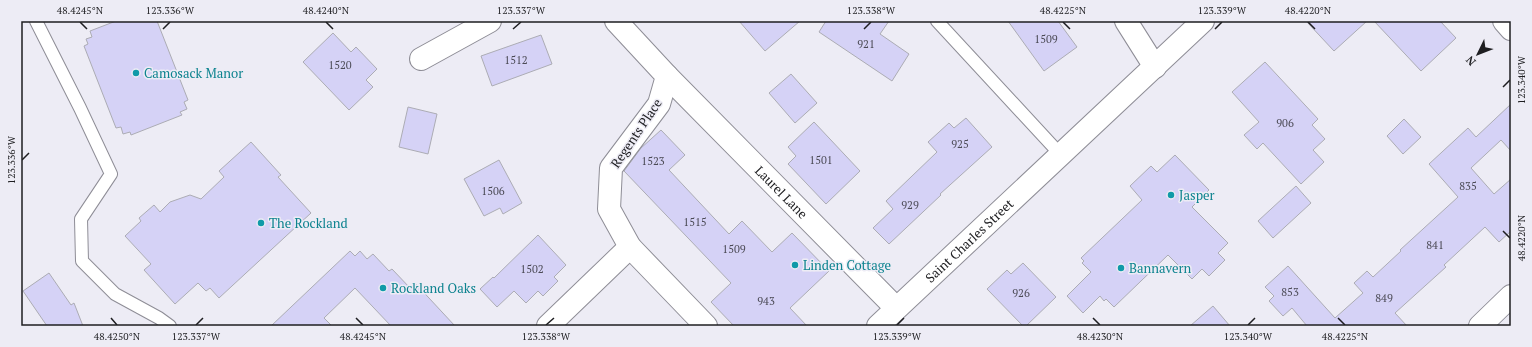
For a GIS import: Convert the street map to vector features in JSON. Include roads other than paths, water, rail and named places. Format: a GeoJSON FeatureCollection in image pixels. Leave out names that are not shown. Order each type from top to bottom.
{"type":"FeatureCollection","features":[{"type":"Feature","properties":{"kind":"street"},"geometry":{"type":"LineString","coordinates":[[421,59],[490,21]]}},
{"type":"Feature","properties":{"kind":"street"},"geometry":{"type":"LineString","coordinates":[[616,21],[667,76]]}},
{"type":"Feature","properties":{"kind":"street"},"geometry":{"type":"LineString","coordinates":[[1126,21],[1155,67]]}},
{"type":"Feature","properties":{"kind":"street","name":"Saint Charles Street"},"geometry":{"type":"LineString","coordinates":[[878,326],[1203,21]]}},
{"type":"Feature","properties":{"kind":"street"},"geometry":{"type":"LineString","coordinates":[[1504,21],[1511,29]]}},
{"type":"Feature","properties":{"kind":"street","name":"Regents Place"},"geometry":{"type":"LineString","coordinates":[[667,76],[659,104],[611,168],[609,209],[630,247],[706,326]]}},
{"type":"Feature","properties":{"kind":"street","name":"Laurel Lane"},"geometry":{"type":"LineString","coordinates":[[667,76],[896,308]]}},
{"type":"Feature","properties":{"kind":"street"},"geometry":{"type":"LineString","coordinates":[[548,326],[630,247]]}},
{"type":"Feature","properties":{"kind":"street"},"geometry":{"type":"LineString","coordinates":[[1480,326],[1511,296]]}},
{"type":"Feature","properties":{"kind":"lane"},"geometry":{"type":"LineString","coordinates":[[36,21],[80,108],[111,174],[81,219],[82,261],[115,294],[159,318],[170,326]]}},
{"type":"Feature","properties":{"kind":"lane"},"geometry":{"type":"LineString","coordinates":[[937,21],[1060,154]]}},
{"type":"Feature","properties":{"kind":"place","name":"Camosack Manor"},"geometry":{"type":"Point","coordinates":[136,73]}},
{"type":"Feature","properties":{"kind":"place","name":"Jasper"},"geometry":{"type":"Point","coordinates":[1171,195]}},
{"type":"Feature","properties":{"kind":"place","name":"The Rockland"},"geometry":{"type":"Point","coordinates":[261,223]}},
{"type":"Feature","properties":{"kind":"place","name":"Linden Cottage"},"geometry":{"type":"Point","coordinates":[795,265]}},
{"type":"Feature","properties":{"kind":"place","name":"Bannavern"},"geometry":{"type":"Point","coordinates":[1121,268]}},
{"type":"Feature","properties":{"kind":"place","name":"Rockland Oaks"},"geometry":{"type":"Point","coordinates":[383,288]}}]}
